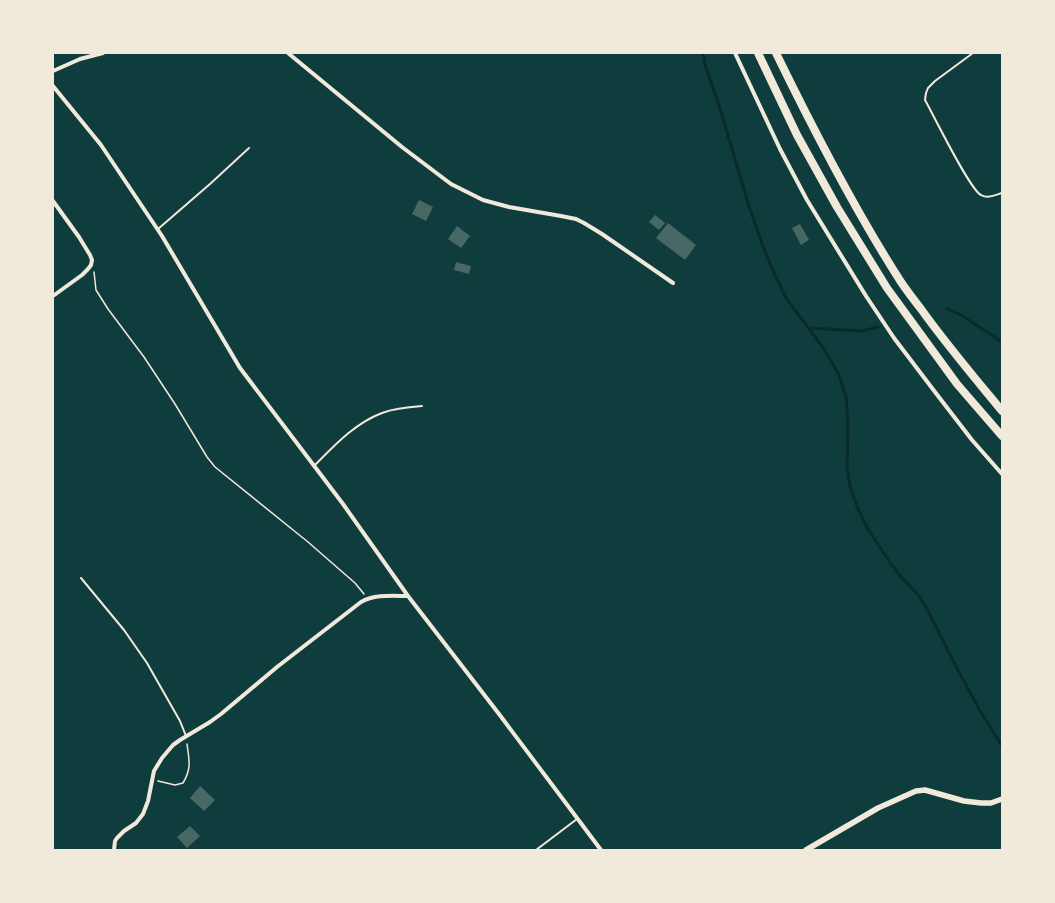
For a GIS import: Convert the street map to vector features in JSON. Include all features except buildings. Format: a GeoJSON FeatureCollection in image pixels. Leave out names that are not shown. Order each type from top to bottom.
{"type":"FeatureCollection","features":[{"type":"Feature","properties":{"kind":"highway"},"geometry":{"type":"LineString","coordinates":[[758,53],[797,135],[837,207],[887,288],[957,384],[1002,436]]}},
{"type":"Feature","properties":{"kind":"highway"},"geometry":{"type":"LineString","coordinates":[[776,53],[811,124],[849,194],[902,282],[953,351],[1002,411]]}},
{"type":"Feature","properties":{"kind":"street"},"geometry":{"type":"LineString","coordinates":[[53,71],[80,59],[103,53]]}},
{"type":"Feature","properties":{"kind":"street"},"geometry":{"type":"LineString","coordinates":[[288,53],[402,147],[451,184],[483,200],[508,207],[576,219],[602,234],[672,283]]}},
{"type":"Feature","properties":{"kind":"street"},"geometry":{"type":"LineString","coordinates":[[735,53],[780,149],[807,200],[861,289],[894,338],[972,440],[1002,474]]}},
{"type":"Feature","properties":{"kind":"street"},"geometry":{"type":"LineString","coordinates":[[53,86],[101,145],[158,229],[240,368],[343,504],[408,596],[601,850]]}},
{"type":"Feature","properties":{"kind":"street"},"geometry":{"type":"LineString","coordinates":[[53,201],[79,237],[92,260],[91,265],[82,275],[53,296]]}},
{"type":"Feature","properties":{"kind":"street"},"geometry":{"type":"LineString","coordinates":[[114,850],[115,841],[117,838],[124,831],[136,824],[142,814],[148,801],[151,780],[155,768],[173,746],[221,714],[277,667],[357,604],[368,598],[408,596]]}},
{"type":"Feature","properties":{"kind":"street"},"geometry":{"type":"LineString","coordinates":[[806,850],[878,808],[916,791],[925,790],[981,803],[991,803],[1002,799]]}},
{"type":"Feature","properties":{"kind":"lane"},"geometry":{"type":"LineString","coordinates":[[973,53],[928,88],[925,100],[962,169],[977,192],[985,197],[991,197],[1002,193]]}},
{"type":"Feature","properties":{"kind":"lane"},"geometry":{"type":"LineString","coordinates":[[158,229],[249,148]]}},
{"type":"Feature","properties":{"kind":"lane"},"geometry":{"type":"LineString","coordinates":[[314,466],[340,440],[362,423],[382,413],[401,408],[422,406]]}},
{"type":"Feature","properties":{"kind":"lane"},"geometry":{"type":"LineString","coordinates":[[81,578],[124,630],[147,663],[180,720],[186,736]]}},
{"type":"Feature","properties":{"kind":"lane"},"geometry":{"type":"LineString","coordinates":[[536,850],[578,819]]}},
{"type":"Feature","properties":{"kind":"path"},"geometry":{"type":"LineString","coordinates":[[91,265],[94,272],[96,290],[108,309],[144,357],[207,457],[215,467],[308,542],[355,583],[368,598]]}},
{"type":"Feature","properties":{"kind":"path"},"geometry":{"type":"LineString","coordinates":[[151,780],[175,785],[183,783],[187,776],[190,764],[186,736]]}},
{"type":"Feature","properties":{"kind":"waterway"},"geometry":{"type":"LineString","coordinates":[[703,53],[705,65],[719,105],[748,203],[774,273],[786,298],[824,349],[839,375],[846,397],[848,423],[847,467],[850,487],[858,509],[869,531],[891,564],[919,596],[979,709],[1002,746]]}},
{"type":"Feature","properties":{"kind":"waterway"},"geometry":{"type":"LineString","coordinates":[[946,308],[961,315],[1002,342]]}},
{"type":"Feature","properties":{"kind":"waterway"},"geometry":{"type":"LineString","coordinates":[[809,328],[861,331],[878,327]]}}]}
